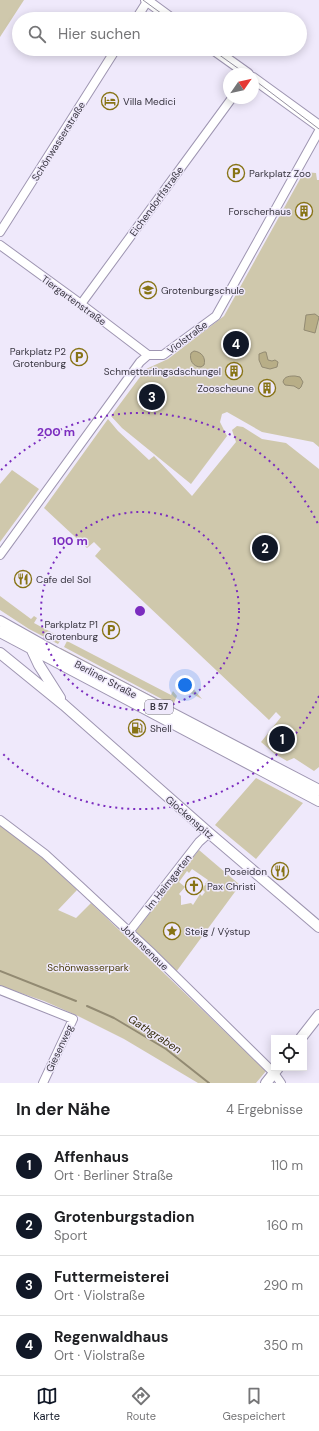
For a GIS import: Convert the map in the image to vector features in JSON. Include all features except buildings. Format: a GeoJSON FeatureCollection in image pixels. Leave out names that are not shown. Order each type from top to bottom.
{"type":"FeatureCollection","features":[{"type":"Feature","properties":{"kind":"main road"},"geometry":{"type":"LineString","coordinates":[[147,0],[163,12]]}},
{"type":"Feature","properties":{"kind":"main road"},"geometry":{"type":"LineString","coordinates":[[223,56],[240,68]]}},
{"type":"Feature","properties":{"kind":"main road"},"geometry":{"type":"LineString","coordinates":[[259,82],[319,126]]}},
{"type":"Feature","properties":{"kind":"main road","name":"Berliner Straße"},"geometry":{"type":"LineString","coordinates":[[0,621],[21,634],[319,790]]}},
{"type":"Feature","properties":{"kind":"main road","name":"Berliner Straße"},"geometry":{"type":"LineString","coordinates":[[0,632],[319,801]]}},
{"type":"Feature","properties":{"kind":"main road","name":"Glockenspitz"},"geometry":{"type":"LineString","coordinates":[[21,634],[32,649],[39,665],[64,705]]}},
{"type":"Feature","properties":{"kind":"main road","name":"Glockenspitz"},"geometry":{"type":"LineString","coordinates":[[0,653],[64,705],[209,833],[319,927]]}},
{"type":"Feature","properties":{"kind":"main road"},"geometry":{"type":"LineString","coordinates":[[303,1035],[319,1016]]}},
{"type":"Feature","properties":{"kind":"main road"},"geometry":{"type":"LineString","coordinates":[[266,1083],[276,1071]]}},
{"type":"Feature","properties":{"kind":"street"},"geometry":{"type":"LineString","coordinates":[[140,12],[147,0]]}},
{"type":"Feature","properties":{"kind":"street","name":"Schönwasserstraße"},"geometry":{"type":"LineString","coordinates":[[0,232],[112,56]]}},
{"type":"Feature","properties":{"kind":"street","name":"Eichendorffstraße"},"geometry":{"type":"LineString","coordinates":[[81,304],[228,104]]}},
{"type":"Feature","properties":{"kind":"street","name":"Violstraße"},"geometry":{"type":"LineString","coordinates":[[148,355],[163,355],[216,316],[319,131]]}},
{"type":"Feature","properties":{"kind":"street","name":"Tiergartenstraße"},"geometry":{"type":"LineString","coordinates":[[0,246],[81,304],[148,355]]}},
{"type":"Feature","properties":{"kind":"street"},"geometry":{"type":"LineString","coordinates":[[0,555],[108,404],[140,362],[148,355]]}},
{"type":"Feature","properties":{"kind":"street","name":"Johansenaue"},"geometry":{"type":"LineString","coordinates":[[0,820],[46,854],[271,1066]]}},
{"type":"Feature","properties":{"kind":"street","name":"Im Heimgarten"},"geometry":{"type":"LineString","coordinates":[[129,932],[199,842],[209,833]]}},
{"type":"Feature","properties":{"kind":"street","name":"Giesenweg"},"geometry":{"type":"LineString","coordinates":[[0,990],[73,1019],[43,1083]]}},
{"type":"Feature","properties":{"kind":"street","name":"Johansenaue"},"geometry":{"type":"LineString","coordinates":[[276,1071],[281,1083]]}},
{"type":"Feature","properties":{"kind":"green space"},"geometry":{"type":"Polygon","coordinates":[[[0,0],[24,0],[16,12],[12,12],[12,18],[0,37],[0,0]]]}},
{"type":"Feature","properties":{"kind":"green space"},"geometry":{"type":"Polygon","coordinates":[[[304,172],[316,173],[317,180],[319,180],[319,447],[313,442],[262,432],[227,412],[222,414],[220,422],[227,436],[191,484],[122,428],[111,416],[146,369],[168,359],[224,316],[304,172]]]}},
{"type":"Feature","properties":{"kind":"green space"},"geometry":{"type":"Polygon","coordinates":[[[108,419],[118,431],[149,460],[154,456],[192,496],[236,442],[232,430],[237,426],[243,427],[262,439],[286,443],[319,469],[319,767],[314,771],[294,758],[287,761],[275,754],[261,742],[281,717],[276,712],[269,720],[95,556],[101,549],[94,542],[87,548],[44,508],[108,419]]]}},
{"type":"Feature","properties":{"kind":"green space"},"geometry":{"type":"Polygon","coordinates":[[[12,470],[39,489],[0,542],[0,484],[12,470]]]}},
{"type":"Feature","properties":{"kind":"green space"},"geometry":{"type":"Polygon","coordinates":[[[0,596],[31,619],[34,616],[37,618],[34,623],[62,638],[58,644],[29,629],[0,610],[0,596]]]}},
{"type":"Feature","properties":{"kind":"green space"},"geometry":{"type":"Polygon","coordinates":[[[67,641],[171,695],[173,691],[177,696],[173,705],[64,647],[67,641]]]}},
{"type":"Feature","properties":{"kind":"green space"},"geometry":{"type":"Polygon","coordinates":[[[61,648],[171,706],[169,707],[59,649],[61,648]]]}},
{"type":"Feature","properties":{"kind":"green space"},"geometry":{"type":"Polygon","coordinates":[[[177,681],[187,690],[192,687],[202,699],[175,685],[177,681]]]}},
{"type":"Feature","properties":{"kind":"green space"},"geometry":{"type":"Polygon","coordinates":[[[256,778],[303,803],[256,859],[215,825],[256,778]]]}},
{"type":"Feature","properties":{"kind":"green space","name":"Schönwasserpark"},"geometry":{"type":"Polygon","coordinates":[[[0,825],[41,856],[77,890],[58,910],[76,918],[91,903],[266,1071],[256,1083],[198,1083],[124,1039],[78,1016],[44,1001],[0,986],[0,825]]]}},
{"type":"Feature","properties":{"kind":"green space"},"geometry":{"type":"Polygon","coordinates":[[[199,850],[240,885],[176,972],[135,932],[199,850]],[[192,869],[189,873],[187,871],[179,882],[185,887],[179,894],[181,896],[181,905],[191,903],[193,905],[200,894],[202,896],[205,892],[202,889],[208,880],[192,869]]]}},
{"type":"Feature","properties":{"kind":"shaded area"},"geometry":{"type":"Polygon","coordinates":[[[315,314],[319,317],[315,333],[304,330],[306,315],[315,314]]]}},
{"type":"Feature","properties":{"kind":"shaded area"},"geometry":{"type":"Polygon","coordinates":[[[194,351],[201,354],[204,358],[204,365],[201,367],[196,366],[191,361],[191,353],[194,351]]]}},
{"type":"Feature","properties":{"kind":"shaded area"},"geometry":{"type":"Polygon","coordinates":[[[266,352],[268,360],[275,360],[278,362],[277,367],[270,369],[262,367],[259,360],[259,354],[266,352]]]}},
{"type":"Feature","properties":{"kind":"shaded area"},"geometry":{"type":"Polygon","coordinates":[[[286,377],[300,377],[303,382],[299,389],[294,386],[285,385],[283,382],[286,377]]]}},
{"type":"Feature","properties":{"kind":"waterway","name":"Gathgraben"},"geometry":{"type":"LineString","coordinates":[[0,971],[76,1001]]}},
{"type":"Feature","properties":{"kind":"waterway","name":"Gathgraben"},"geometry":{"type":"LineString","coordinates":[[87,1006],[114,1018],[166,1049],[209,1083]]}},
{"type":"Feature","properties":{"kind":"tram line"},"geometry":{"type":"LineString","coordinates":[[143,0],[159,12]]}},
{"type":"Feature","properties":{"kind":"tram line"},"geometry":{"type":"LineString","coordinates":[[221,56],[238,68]]}},
{"type":"Feature","properties":{"kind":"tram line"},"geometry":{"type":"LineString","coordinates":[[259,84],[319,129]]}},
{"type":"Feature","properties":{"kind":"place","name":"Villa Medici"},"geometry":{"type":"Point","coordinates":[110,101]}},
{"type":"Feature","properties":{"kind":"place","name":"Parkplatz Zoo"},"geometry":{"type":"Point","coordinates":[236,173]}},
{"type":"Feature","properties":{"kind":"place","name":"Forscherhaus"},"geometry":{"type":"Point","coordinates":[304,211]}},
{"type":"Feature","properties":{"kind":"place","name":"Grotenburgschule"},"geometry":{"type":"Point","coordinates":[148,290]}},
{"type":"Feature","properties":{"kind":"place","name":"Regenwaldhaus"},"geometry":{"type":"Point","coordinates":[236,344]}},
{"type":"Feature","properties":{"kind":"place","name":"Parkplatz P2 Grotenburg"},"geometry":{"type":"Point","coordinates":[79,357]}},
{"type":"Feature","properties":{"kind":"place","name":"Schmetterlingsdschungel"},"geometry":{"type":"Point","coordinates":[234,371]}},
{"type":"Feature","properties":{"kind":"place","name":"Zooscheune"},"geometry":{"type":"Point","coordinates":[267,388]}},
{"type":"Feature","properties":{"kind":"place","name":"Futtermeisterei"},"geometry":{"type":"Point","coordinates":[152,397]}},
{"type":"Feature","properties":{"kind":"place","name":"Grotenburgstadion"},"geometry":{"type":"Point","coordinates":[265,548]}},
{"type":"Feature","properties":{"kind":"place","name":"Cafe del Sol"},"geometry":{"type":"Point","coordinates":[23,579]}},
{"type":"Feature","properties":{"kind":"place","name":"Parkplatz P1 Grotenburg"},"geometry":{"type":"Point","coordinates":[111,630]}},
{"type":"Feature","properties":{"kind":"place","name":"Shell"},"geometry":{"type":"Point","coordinates":[137,728]}},
{"type":"Feature","properties":{"kind":"place","name":"Affenhaus"},"geometry":{"type":"Point","coordinates":[282,739]}},
{"type":"Feature","properties":{"kind":"place","name":"Poseidon"},"geometry":{"type":"Point","coordinates":[280,871]}},
{"type":"Feature","properties":{"kind":"place","name":"Pax Christi"},"geometry":{"type":"Point","coordinates":[194,886]}},
{"type":"Feature","properties":{"kind":"place","name":"Steig / Výstup"},"geometry":{"type":"Point","coordinates":[172,931]}}]}
